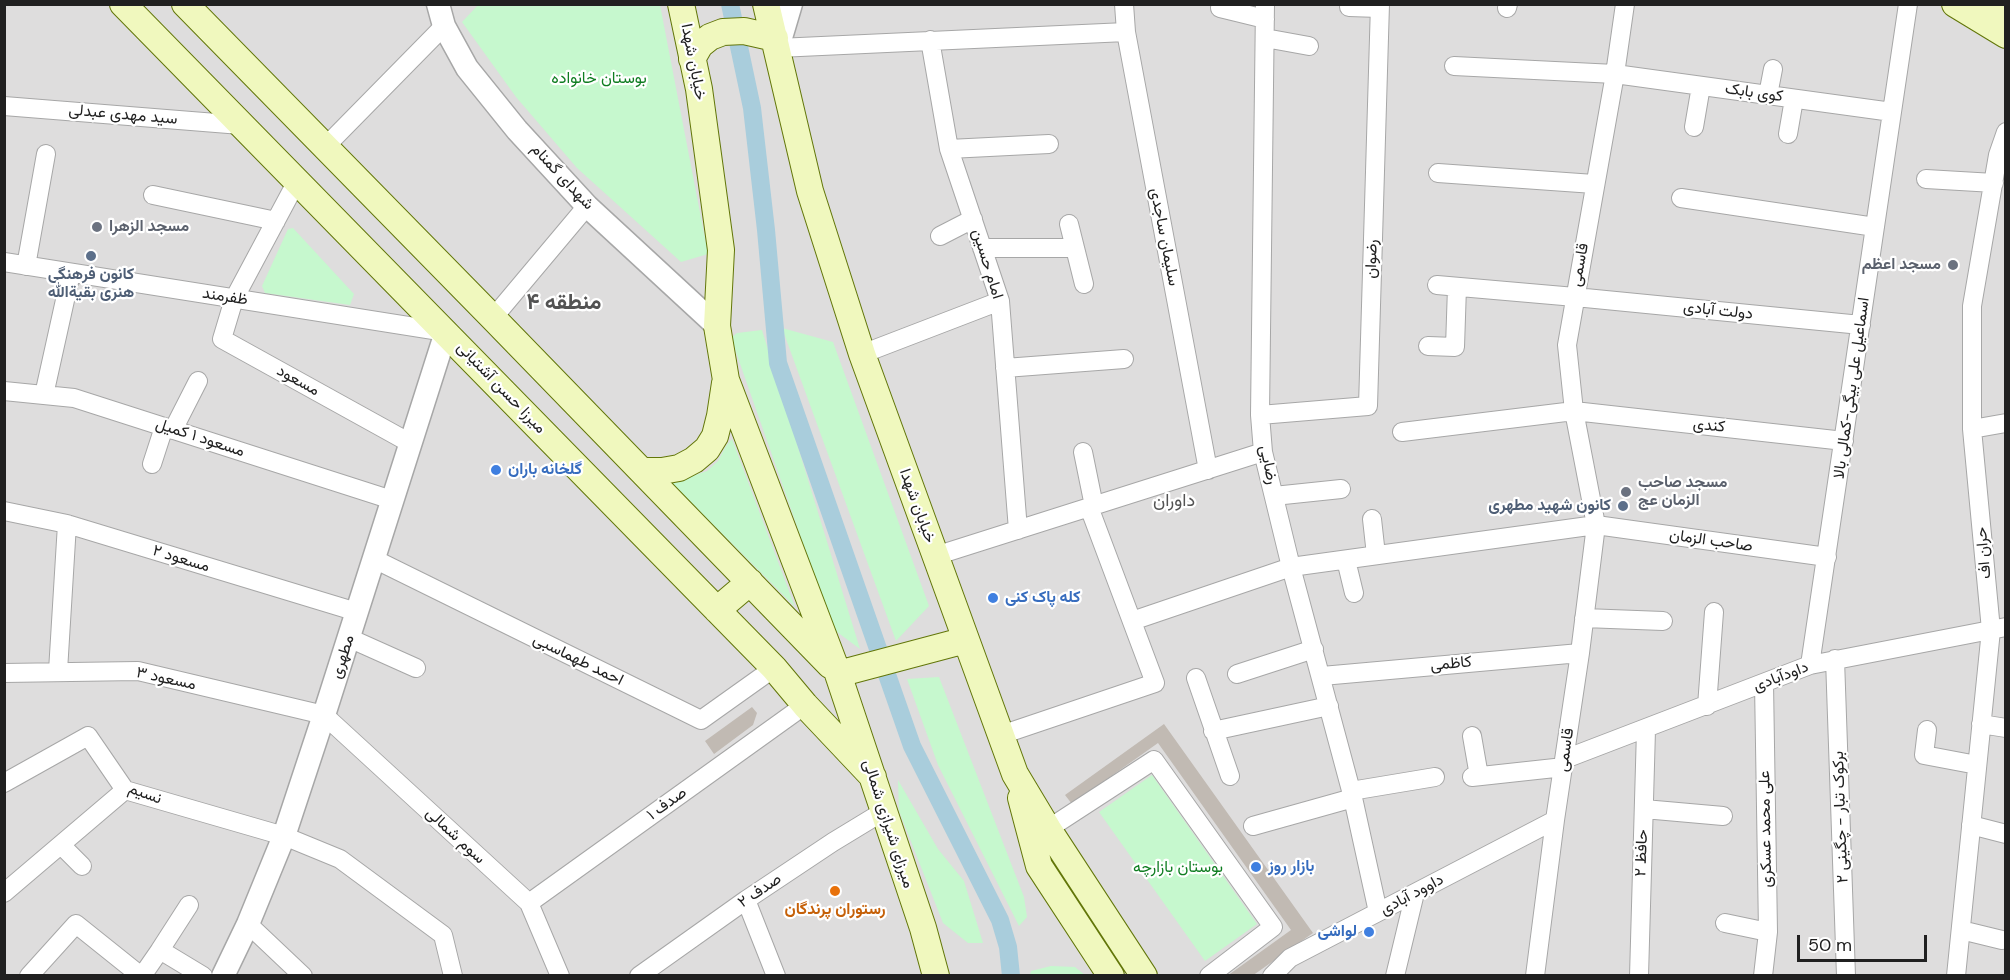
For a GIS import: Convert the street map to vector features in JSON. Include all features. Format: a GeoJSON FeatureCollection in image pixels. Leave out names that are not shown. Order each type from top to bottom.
{"type":"FeatureCollection","features":[{"type":"Feature","properties":{"kind":"main road","name":"میرزا حسن آشتیانی"},"geometry":{"type":"LineString","coordinates":[[123,4],[774,668],[873,777]]}},
{"type":"Feature","properties":{"kind":"main road"},"geometry":{"type":"LineString","coordinates":[[185,4],[750,582],[849,671],[966,640]]}},
{"type":"Feature","properties":{"kind":"main road","name":"خیابان شهدا"},"geometry":{"type":"LineString","coordinates":[[681,4],[699,89],[721,250],[717,326],[726,380],[849,671]]}},
{"type":"Feature","properties":{"kind":"main road","name":"خیابان شهدا"},"geometry":{"type":"LineString","coordinates":[[766,4],[810,191],[862,354],[1015,774],[1040,834]]}},
{"type":"Feature","properties":{"kind":"main road"},"geometry":{"type":"LineString","coordinates":[[1955,4],[2006,35]]}},
{"type":"Feature","properties":{"kind":"main road"},"geometry":{"type":"LineString","coordinates":[[1994,4],[2006,12]]}},
{"type":"Feature","properties":{"kind":"main road"},"geometry":{"type":"LineString","coordinates":[[692,59],[700,45],[710,37],[723,32],[744,31],[776,43]]}},
{"type":"Feature","properties":{"kind":"main road"},"geometry":{"type":"LineString","coordinates":[[642,471],[679,468],[694,460],[706,449],[715,436],[726,380]]}},
{"type":"Feature","properties":{"kind":"main road"},"geometry":{"type":"LineString","coordinates":[[717,610],[750,582]]}},
{"type":"Feature","properties":{"kind":"main road","name":"میرزای شیرازی شمالی"},"geometry":{"type":"LineString","coordinates":[[849,671],[873,777],[923,928],[936,975]]}},
{"type":"Feature","properties":{"kind":"main road"},"geometry":{"type":"LineString","coordinates":[[1040,834],[1039,866],[1111,975]]}},
{"type":"Feature","properties":{"kind":"main road"},"geometry":{"type":"LineString","coordinates":[[1040,834],[1144,975]]}},
{"type":"Feature","properties":{"kind":"street","name":"شهدای گمنام"},"geometry":{"type":"LineString","coordinates":[[438,4],[444,26],[467,68],[517,130],[587,206],[717,326]]}},
{"type":"Feature","properties":{"kind":"street"},"geometry":{"type":"LineString","coordinates":[[791,4],[776,43],[930,40],[1126,32]]}},
{"type":"Feature","properties":{"kind":"street","name":"سلیمان ساجدی"},"geometry":{"type":"LineString","coordinates":[[1124,4],[1126,32],[1208,470]]}},
{"type":"Feature","properties":{"kind":"street","name":"قاسمی"},"geometry":{"type":"LineString","coordinates":[[1535,975],[1596,525],[1574,411],[1567,345],[1615,74],[1625,4]]}},
{"type":"Feature","properties":{"kind":"street","name":"اسماعیل علی بیگی-کمالی بالا"},"geometry":{"type":"LineString","coordinates":[[1810,665],[1907,5]]}},
{"type":"Feature","properties":{"kind":"street"},"geometry":{"type":"LineString","coordinates":[[1349,8],[1379,6]]}},
{"type":"Feature","properties":{"kind":"street","name":"رضوان"},"geometry":{"type":"LineString","coordinates":[[1260,415],[1368,406],[1379,6]]}},
{"type":"Feature","properties":{"kind":"street"},"geometry":{"type":"LineString","coordinates":[[1220,8],[1265,11]]}},
{"type":"Feature","properties":{"kind":"street","name":"رضایی"},"geometry":{"type":"LineString","coordinates":[[1265,11],[1260,415],[1263,452],[1352,795],[1378,912]]}},
{"type":"Feature","properties":{"kind":"street"},"geometry":{"type":"LineString","coordinates":[[325,147],[444,26]]}},
{"type":"Feature","properties":{"kind":"street"},"geometry":{"type":"LineString","coordinates":[[1265,38],[1309,46]]}},
{"type":"Feature","properties":{"kind":"street","name":"امام حسین"},"geometry":{"type":"LineString","coordinates":[[930,40],[949,148],[1000,301],[1018,530]]}},
{"type":"Feature","properties":{"kind":"street","name":"کوی بابک"},"geometry":{"type":"LineString","coordinates":[[1454,66],[1615,74],[1892,112]]}},
{"type":"Feature","properties":{"kind":"street"},"geometry":{"type":"LineString","coordinates":[[1768,95],[1773,69]]}},
{"type":"Feature","properties":{"kind":"street"},"geometry":{"type":"LineString","coordinates":[[1694,127],[1701,86]]}},
{"type":"Feature","properties":{"kind":"street"},"geometry":{"type":"LineString","coordinates":[[1788,134],[1794,99]]}},
{"type":"Feature","properties":{"kind":"street","name":"سید مهدی عبدلی"},"geometry":{"type":"LineString","coordinates":[[5,100],[241,125]]}},
{"type":"Feature","properties":{"kind":"street","name":"حران اف"},"geometry":{"type":"LineString","coordinates":[[1956,975],[1977,765],[1998,628],[1972,429],[1972,306],[1994,183],[2002,157],[2006,132]]}},
{"type":"Feature","properties":{"kind":"street"},"geometry":{"type":"LineString","coordinates":[[949,148],[1049,144]]}},
{"type":"Feature","properties":{"kind":"street"},"geometry":{"type":"LineString","coordinates":[[26,266],[46,154]]}},
{"type":"Feature","properties":{"kind":"street"},"geometry":{"type":"LineString","coordinates":[[1438,173],[1594,184]]}},
{"type":"Feature","properties":{"kind":"street"},"geometry":{"type":"LineString","coordinates":[[1926,179],[1994,183]]}},
{"type":"Feature","properties":{"kind":"street"},"geometry":{"type":"LineString","coordinates":[[234,299],[297,181]]}},
{"type":"Feature","properties":{"kind":"street"},"geometry":{"type":"LineString","coordinates":[[153,195],[276,221]]}},
{"type":"Feature","properties":{"kind":"street"},"geometry":{"type":"LineString","coordinates":[[1681,198],[1875,227]]}},
{"type":"Feature","properties":{"kind":"street"},"geometry":{"type":"LineString","coordinates":[[493,318],[587,206]]}},
{"type":"Feature","properties":{"kind":"street"},"geometry":{"type":"LineString","coordinates":[[940,236],[973,219]]}},
{"type":"Feature","properties":{"kind":"street"},"geometry":{"type":"LineString","coordinates":[[1069,224],[1084,284]]}},
{"type":"Feature","properties":{"kind":"street"},"geometry":{"type":"LineString","coordinates":[[982,248],[1075,248]]}},
{"type":"Feature","properties":{"kind":"street","name":"ظفرمند"},"geometry":{"type":"LineString","coordinates":[[4,262],[446,332]]}},
{"type":"Feature","properties":{"kind":"street"},"geometry":{"type":"LineString","coordinates":[[45,395],[71,273]]}},
{"type":"Feature","properties":{"kind":"street","name":"دولت آبادی"},"geometry":{"type":"LineString","coordinates":[[1437,285],[1861,325]]}},
{"type":"Feature","properties":{"kind":"street"},"geometry":{"type":"LineString","coordinates":[[1428,346],[1455,347],[1457,287]]}},
{"type":"Feature","properties":{"kind":"street","name":"مسعود"},"geometry":{"type":"LineString","coordinates":[[234,299],[222,339],[410,443]]}},
{"type":"Feature","properties":{"kind":"street"},"geometry":{"type":"LineString","coordinates":[[862,354],[1000,301]]}},
{"type":"Feature","properties":{"kind":"street","name":"مطهری"},"geometry":{"type":"LineString","coordinates":[[223,975],[248,924],[284,836],[446,332]]}},
{"type":"Feature","properties":{"kind":"street"},"geometry":{"type":"LineString","coordinates":[[1005,368],[1124,359]]}},
{"type":"Feature","properties":{"kind":"street"},"geometry":{"type":"LineString","coordinates":[[152,464],[168,428],[198,381]]}},
{"type":"Feature","properties":{"kind":"street","name":"مسعود ۱ کمیل"},"geometry":{"type":"LineString","coordinates":[[4,391],[74,398],[392,500]]}},
{"type":"Feature","properties":{"kind":"street","name":"کندی"},"geometry":{"type":"LineString","coordinates":[[1402,432],[1574,411],[1844,441]]}},
{"type":"Feature","properties":{"kind":"street"},"geometry":{"type":"LineString","coordinates":[[1972,429],[2006,423]]}},
{"type":"Feature","properties":{"kind":"street"},"geometry":{"type":"LineString","coordinates":[[1001,735],[1155,684],[1091,507],[1083,452]]}},
{"type":"Feature","properties":{"kind":"street"},"geometry":{"type":"LineString","coordinates":[[935,556],[1263,452]]}},
{"type":"Feature","properties":{"kind":"street"},"geometry":{"type":"LineString","coordinates":[[1274,496],[1341,489]]}},
{"type":"Feature","properties":{"kind":"street","name":"مسعود ۲"},"geometry":{"type":"LineString","coordinates":[[4,511],[67,524],[357,612]]}},
{"type":"Feature","properties":{"kind":"street"},"geometry":{"type":"LineString","coordinates":[[1372,519],[1376,555]]}},
{"type":"Feature","properties":{"kind":"street"},"geometry":{"type":"LineString","coordinates":[[58,671],[67,524]]}},
{"type":"Feature","properties":{"kind":"street"},"geometry":{"type":"LineString","coordinates":[[1132,621],[1291,567],[1596,525]]}},
{"type":"Feature","properties":{"kind":"street","name":"صاحب الزمان"},"geometry":{"type":"LineString","coordinates":[[1596,525],[1827,557]]}},
{"type":"Feature","properties":{"kind":"street","name":"احمد طهماسبی"},"geometry":{"type":"LineString","coordinates":[[374,559],[701,720],[774,668]]}},
{"type":"Feature","properties":{"kind":"street"},"geometry":{"type":"LineString","coordinates":[[1346,560],[1354,593]]}},
{"type":"Feature","properties":{"kind":"street"},"geometry":{"type":"LineString","coordinates":[[1707,706],[1714,612]]}},
{"type":"Feature","properties":{"kind":"street"},"geometry":{"type":"LineString","coordinates":[[1584,618],[1663,621]]}},
{"type":"Feature","properties":{"kind":"street","name":"داودآبادی"},"geometry":{"type":"LineString","coordinates":[[1472,736],[1475,777],[1564,763],[1810,665],[1998,628]]}},
{"type":"Feature","properties":{"kind":"street"},"geometry":{"type":"LineString","coordinates":[[349,638],[416,668]]}},
{"type":"Feature","properties":{"kind":"street"},"geometry":{"type":"LineString","coordinates":[[1237,674],[1314,649]]}},
{"type":"Feature","properties":{"kind":"street","name":"کاظمی"},"geometry":{"type":"LineString","coordinates":[[1322,676],[1580,653]]}},
{"type":"Feature","properties":{"kind":"street","name":"برکوک تبار - چگینی ۲"},"geometry":{"type":"LineString","coordinates":[[1835,659],[1846,975]]}},
{"type":"Feature","properties":{"kind":"street","name":"مسعود ۳"},"geometry":{"type":"LineString","coordinates":[[4,673],[138,671],[324,715]]}},
{"type":"Feature","properties":{"kind":"street"},"geometry":{"type":"LineString","coordinates":[[1197,678],[1230,776]]}},
{"type":"Feature","properties":{"kind":"street","name":"علی محمد عسکری"},"geometry":{"type":"LineString","coordinates":[[1763,975],[1768,933],[1764,683]]}},
{"type":"Feature","properties":{"kind":"street","name":"صدف ۱"},"geometry":{"type":"LineString","coordinates":[[529,903],[806,705]]}},
{"type":"Feature","properties":{"kind":"street"},"geometry":{"type":"LineString","coordinates":[[1214,731],[1329,706]]}},
{"type":"Feature","properties":{"kind":"street","name":"سوم شمالی"},"geometry":{"type":"LineString","coordinates":[[324,715],[529,903],[560,975]]}},
{"type":"Feature","properties":{"kind":"street"},"geometry":{"type":"LineString","coordinates":[[1982,724],[2006,728]]}},
{"type":"Feature","properties":{"kind":"street","name":"حافظ ۲"},"geometry":{"type":"LineString","coordinates":[[1639,975],[1646,730]]}},
{"type":"Feature","properties":{"kind":"street"},"geometry":{"type":"LineString","coordinates":[[1927,730],[1924,755],[1977,765]]}},
{"type":"Feature","properties":{"kind":"street","name":"نسیم"},"geometry":{"type":"LineString","coordinates":[[4,783],[88,736],[125,790],[284,836],[340,859],[443,935],[453,975]]}},
{"type":"Feature","properties":{"kind":"street"},"geometry":{"type":"LineString","coordinates":[[1040,834],[1154,760],[1274,927],[1209,975]]}},
{"type":"Feature","properties":{"kind":"street"},"geometry":{"type":"LineString","coordinates":[[1253,826],[1352,795],[1435,777]]}},
{"type":"Feature","properties":{"kind":"street"},"geometry":{"type":"LineString","coordinates":[[4,893],[125,790]]}},
{"type":"Feature","properties":{"kind":"street"},"geometry":{"type":"LineString","coordinates":[[1644,809],[1723,816]]}},
{"type":"Feature","properties":{"kind":"street","name":"صدف ۲"},"geometry":{"type":"LineString","coordinates":[[639,975],[833,842],[884,812]]}},
{"type":"Feature","properties":{"kind":"street","name":"داوود آبادی"},"geometry":{"type":"LineString","coordinates":[[1272,975],[1290,958],[1555,820]]}},
{"type":"Feature","properties":{"kind":"street"},"geometry":{"type":"LineString","coordinates":[[1971,825],[2006,834]]}},
{"type":"Feature","properties":{"kind":"street"},"geometry":{"type":"LineString","coordinates":[[61,845],[82,866]]}},
{"type":"Feature","properties":{"kind":"street"},"geometry":{"type":"LineString","coordinates":[[1395,975],[1415,893]]}},
{"type":"Feature","properties":{"kind":"street"},"geometry":{"type":"LineString","coordinates":[[746,900],[776,975]]}},
{"type":"Feature","properties":{"kind":"street"},"geometry":{"type":"LineString","coordinates":[[29,975],[76,924],[141,975],[189,904]]}},
{"type":"Feature","properties":{"kind":"street"},"geometry":{"type":"LineString","coordinates":[[1725,923],[1768,933]]}},
{"type":"Feature","properties":{"kind":"street"},"geometry":{"type":"LineString","coordinates":[[248,924],[303,975]]}},
{"type":"Feature","properties":{"kind":"street"},"geometry":{"type":"LineString","coordinates":[[1961,930],[2002,940]]}},
{"type":"Feature","properties":{"kind":"street"},"geometry":{"type":"LineString","coordinates":[[160,950],[203,975]]}},
{"type":"Feature","properties":{"kind":"shaded area"},"geometry":{"type":"Polygon","coordinates":[[[5,5],[2005,5],[2005,975],[5,975],[5,5]]]}},
{"type":"Feature","properties":{"kind":"green space","name":"بوستان خانواده"},"geometry":{"type":"Polygon","coordinates":[[[478,5],[660,5],[708,254],[681,262],[577,168],[516,97],[462,22],[478,5]]]}},
{"type":"Feature","properties":{"kind":"green space"},"geometry":{"type":"Polygon","coordinates":[[[293,228],[354,294],[350,305],[265,293],[262,286],[288,229],[293,228]]]}},
{"type":"Feature","properties":{"kind":"green space"},"geometry":{"type":"Polygon","coordinates":[[[782,328],[833,342],[929,606],[896,641],[782,328]]]}},
{"type":"Feature","properties":{"kind":"green space"},"geometry":{"type":"Polygon","coordinates":[[[762,330],[860,649],[833,629],[731,338],[737,333],[762,330]]]}},
{"type":"Feature","properties":{"kind":"green space"},"geometry":{"type":"Polygon","coordinates":[[[732,439],[795,607],[672,483],[707,471],[718,461],[732,439]]]}},
{"type":"Feature","properties":{"kind":"green space"},"geometry":{"type":"Polygon","coordinates":[[[939,677],[1024,897],[1027,917],[1019,926],[938,765],[907,679],[939,677]]]}},
{"type":"Feature","properties":{"kind":"green space","name":"بوستان بازارچه"},"geometry":{"type":"Polygon","coordinates":[[[1152,775],[1257,924],[1205,961],[1099,812],[1152,775]]]}},
{"type":"Feature","properties":{"kind":"green space"},"geometry":{"type":"Polygon","coordinates":[[[898,780],[938,849],[964,881],[983,943],[968,943],[943,923],[899,811],[898,780]]]}},
{"type":"Feature","properties":{"kind":"green space"},"geometry":{"type":"Polygon","coordinates":[[[1051,966],[1075,967],[1085,975],[1030,975],[1031,971],[1051,966]]]}},
{"type":"Feature","properties":{"kind":"building"},"geometry":{"type":"Polygon","coordinates":[[[752,707],[757,713],[753,725],[714,754],[705,741],[752,707]]]}},
{"type":"Feature","properties":{"kind":"building","name":"بازار روز"},"geometry":{"type":"Polygon","coordinates":[[[1164,724],[1313,933],[1252,976],[1227,976],[1291,930],[1158,743],[1072,804],[1065,795],[1164,724]]]}},
{"type":"Feature","properties":{"kind":"waterway"},"geometry":{"type":"LineString","coordinates":[[730,4],[752,108],[778,363],[912,746],[1000,920],[1008,947],[1011,976]]}},
{"type":"Feature","properties":{"kind":"place","name":"مسجد الزهرا"},"geometry":{"type":"Point","coordinates":[97,227]}},
{"type":"Feature","properties":{"kind":"place","name":"کانون فرهنگی هنری بقیةالله"},"geometry":{"type":"Point","coordinates":[91,256]}},
{"type":"Feature","properties":{"kind":"place","name":"مسجد اعظم"},"geometry":{"type":"Point","coordinates":[1953,265]}},
{"type":"Feature","properties":{"kind":"place","name":"گلخانه باران"},"geometry":{"type":"Point","coordinates":[496,470]}},
{"type":"Feature","properties":{"kind":"place","name":"مسجد صاحب الزمان عج"},"geometry":{"type":"Point","coordinates":[1626,492]}},
{"type":"Feature","properties":{"kind":"place","name":"کانون شهید مطهری"},"geometry":{"type":"Point","coordinates":[1623,506]}},
{"type":"Feature","properties":{"kind":"place","name":"کله پاک کنی"},"geometry":{"type":"Point","coordinates":[993,598]}},
{"type":"Feature","properties":{"kind":"place","name":"بازار روز"},"geometry":{"type":"Point","coordinates":[1256,867]}},
{"type":"Feature","properties":{"kind":"place","name":"رستوران پرندگان"},"geometry":{"type":"Point","coordinates":[835,891]}},
{"type":"Feature","properties":{"kind":"place","name":"لواشی"},"geometry":{"type":"Point","coordinates":[1369,932]}},
{"type":"Feature","properties":{"kind":"district","name":"منطقه ۴"},"geometry":{"type":"Point","coordinates":[564,303]}},
{"type":"Feature","properties":{"kind":"district","name":"داوران"},"geometry":{"type":"Point","coordinates":[1174,501]}}]}
